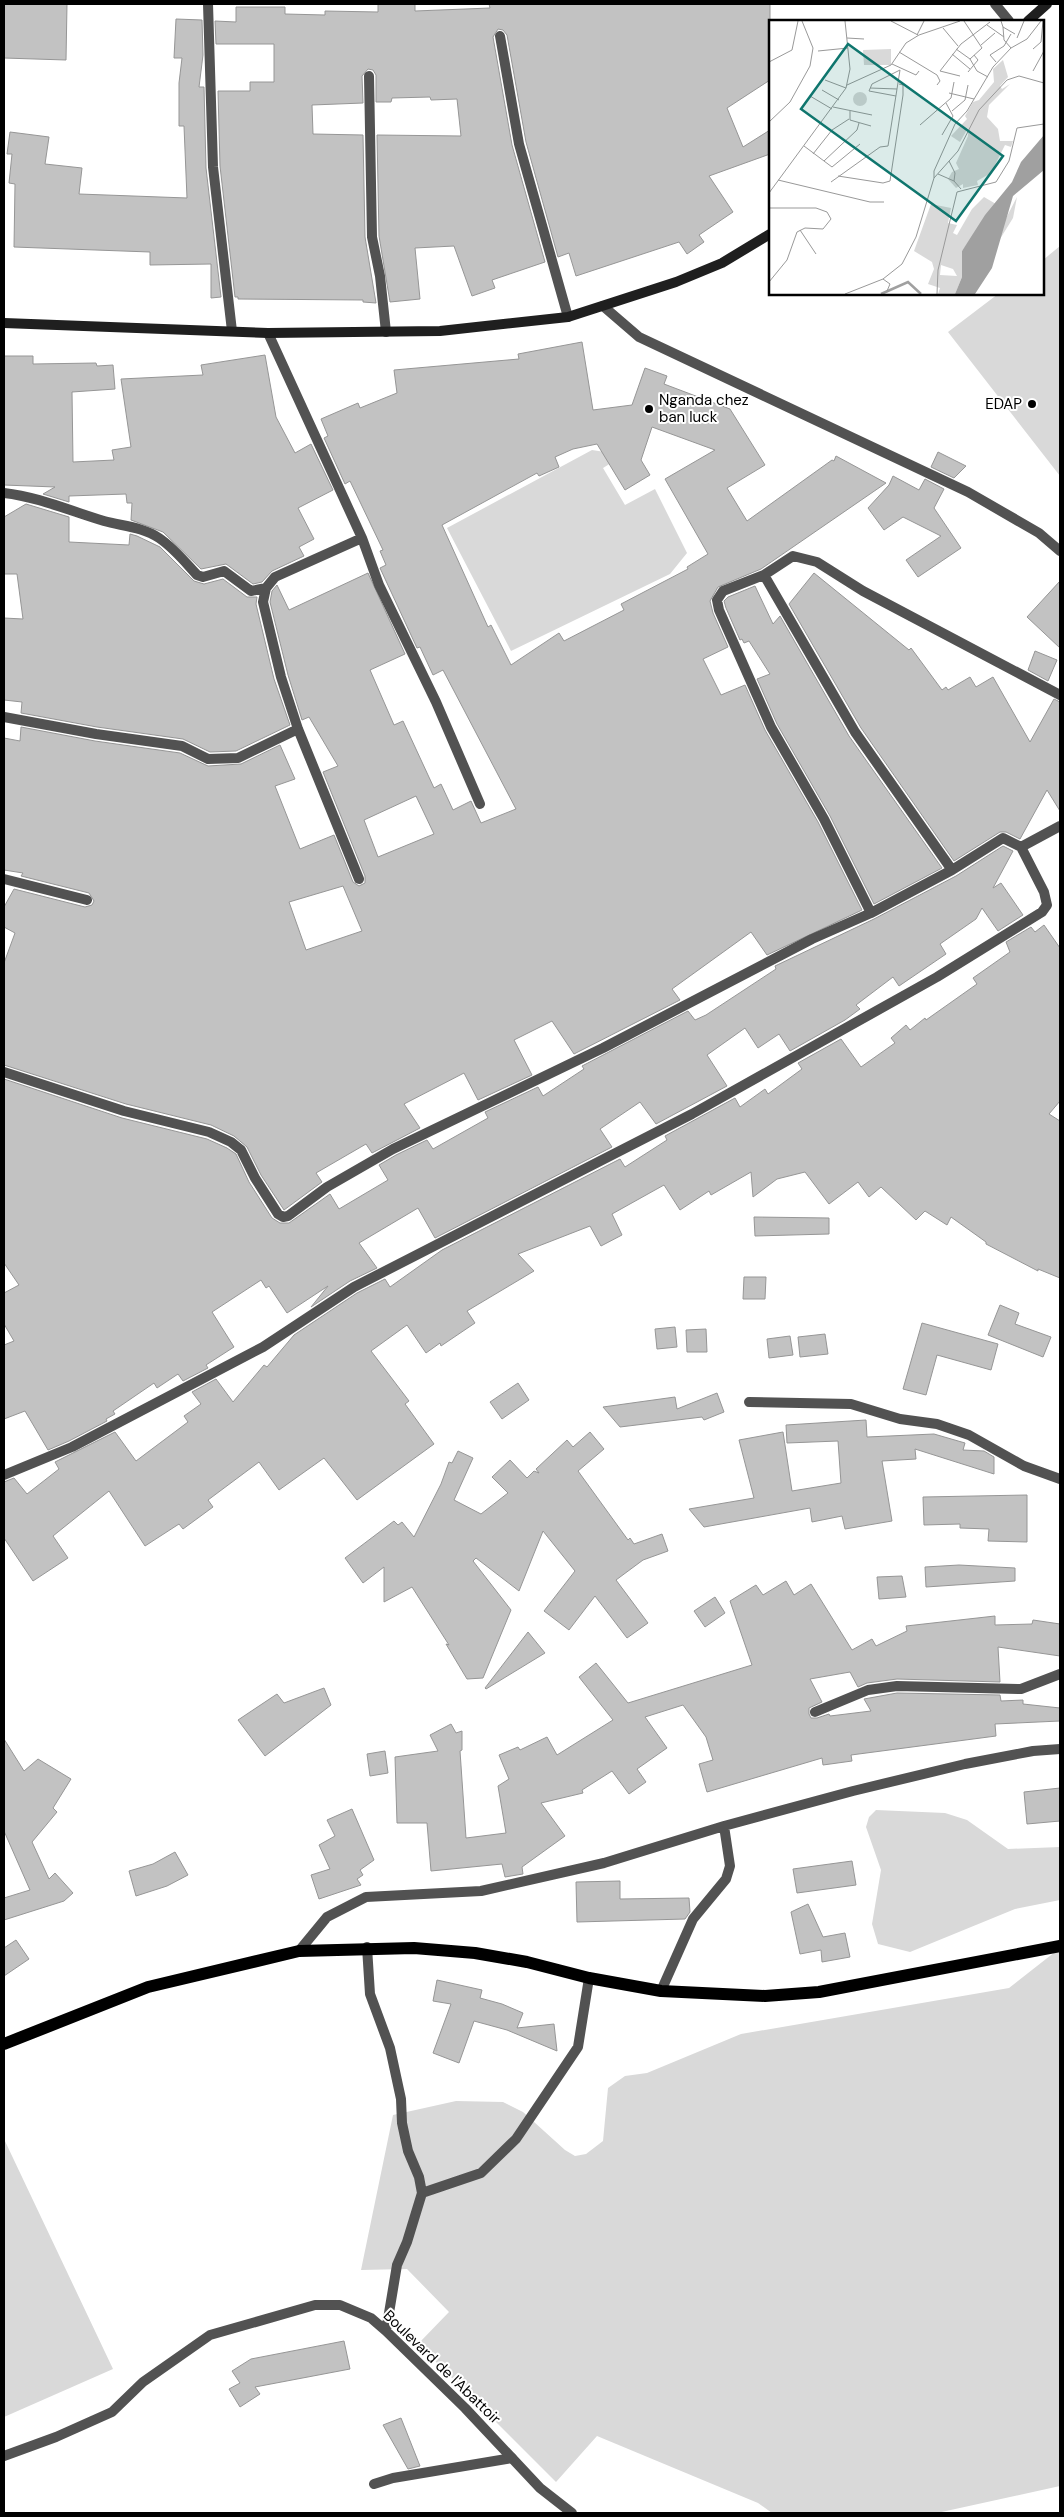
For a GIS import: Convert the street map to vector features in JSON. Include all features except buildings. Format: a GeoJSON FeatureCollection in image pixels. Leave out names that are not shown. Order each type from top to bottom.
{"type":"FeatureCollection","features":[{"type":"Feature","properties":{"kind":"main road"},"geometry":{"type":"LineString","coordinates":[[4,2044],[148,1987],[299,1951],[367,1947],[414,1948],[475,1953],[527,1962],[589,1978],[661,1991],[765,1996],[819,1992],[1060,1946]]}},
{"type":"Feature","properties":{"kind":"street"},"geometry":{"type":"LineString","coordinates":[[208,4],[213,167],[232,331]]}},
{"type":"Feature","properties":{"kind":"street"},"geometry":{"type":"LineString","coordinates":[[995,4],[1008,20]]}},
{"type":"Feature","properties":{"kind":"street"},"geometry":{"type":"LineString","coordinates":[[1029,20],[1047,4]]}},
{"type":"Feature","properties":{"kind":"street"},"geometry":{"type":"LineString","coordinates":[[500,36],[519,144],[568,317]]}},
{"type":"Feature","properties":{"kind":"street"},"geometry":{"type":"LineString","coordinates":[[369,76],[372,237],[380,276],[386,332]]}},
{"type":"Feature","properties":{"kind":"street"},"geometry":{"type":"LineString","coordinates":[[4,323],[268,333],[386,332],[440,331],[568,317],[676,282],[722,263],[769,235]]}},
{"type":"Feature","properties":{"kind":"street"},"geometry":{"type":"LineString","coordinates":[[603,306],[639,337],[968,492],[1039,533],[1060,551]]}},
{"type":"Feature","properties":{"kind":"street"},"geometry":{"type":"LineString","coordinates":[[268,333],[362,538],[379,585],[436,702],[480,804]]}},
{"type":"Feature","properties":{"kind":"street"},"geometry":{"type":"LineString","coordinates":[[4,493],[44,500],[105,521],[133,527],[157,536],[173,548],[198,575],[203,577],[224,570],[251,591],[266,588]]}},
{"type":"Feature","properties":{"kind":"street"},"geometry":{"type":"LineString","coordinates":[[359,879],[298,729],[281,677],[263,602],[266,588],[275,577],[362,538]]}},
{"type":"Feature","properties":{"kind":"street"},"geometry":{"type":"LineString","coordinates":[[871,913],[824,819],[771,727],[719,610],[717,600],[723,591],[764,575],[793,556],[817,562],[862,591],[1060,696]]}},
{"type":"Feature","properties":{"kind":"street"},"geometry":{"type":"LineString","coordinates":[[764,575],[855,732],[952,870]]}},
{"type":"Feature","properties":{"kind":"street"},"geometry":{"type":"LineString","coordinates":[[4,717],[96,734],[182,746],[208,759],[238,758],[298,729]]}},
{"type":"Feature","properties":{"kind":"street"},"geometry":{"type":"LineString","coordinates":[[1021,847],[1060,826]]}},
{"type":"Feature","properties":{"kind":"street"},"geometry":{"type":"LineString","coordinates":[[4,1072],[124,1111],[209,1132],[231,1142],[241,1150],[255,1178],[278,1214],[283,1217],[288,1216],[327,1188],[393,1149],[603,1048],[812,939],[871,913],[952,870],[1004,838],[1021,847],[1044,892],[1047,905],[1042,912],[937,977],[692,1114],[354,1287],[263,1347],[72,1447],[4,1475]]}},
{"type":"Feature","properties":{"kind":"street"},"geometry":{"type":"LineString","coordinates":[[4,879],[87,900]]}},
{"type":"Feature","properties":{"kind":"street"},"geometry":{"type":"LineString","coordinates":[[748,1402],[851,1404],[900,1419],[937,1424],[969,1435],[1024,1466],[1052,1478],[1060,1479]]}},
{"type":"Feature","properties":{"kind":"street"},"geometry":{"type":"LineString","coordinates":[[815,1712],[868,1690],[897,1686],[1021,1689],[1060,1674]]}},
{"type":"Feature","properties":{"kind":"street"},"geometry":{"type":"LineString","coordinates":[[299,1951],[327,1917],[366,1897],[481,1891],[604,1862],[724,1826],[965,1764],[1034,1751],[1060,1750]]}},
{"type":"Feature","properties":{"kind":"street"},"geometry":{"type":"LineString","coordinates":[[661,1991],[693,1919],[726,1879],[730,1866],[724,1826]]}},
{"type":"Feature","properties":{"kind":"street"},"geometry":{"type":"LineString","coordinates":[[367,1947],[370,1994],[390,2048],[401,2098],[402,2123],[408,2151],[419,2178],[422,2193],[408,2242],[397,2265],[386,2331]]}},
{"type":"Feature","properties":{"kind":"street"},"geometry":{"type":"LineString","coordinates":[[422,2193],[481,2173],[516,2139],[578,2047],[589,1978]]}},
{"type":"Feature","properties":{"kind":"street","name":"Boulevard de l'Abattoir"},"geometry":{"type":"LineString","coordinates":[[4,2456],[56,2437],[112,2412],[143,2382],[210,2335],[315,2304],[340,2305],[371,2318],[386,2331],[465,2408],[540,2488],[572,2513]]}},
{"type":"Feature","properties":{"kind":"street"},"geometry":{"type":"LineString","coordinates":[[374,2484],[400,2477],[512,2458]]}},
{"type":"Feature","properties":{"kind":"shaded area","name":"EDAP"},"geometry":{"type":"Polygon","coordinates":[[[1060,246],[1060,476],[948,332],[997,295],[1044,295],[1044,259],[1060,246]]]}},
{"type":"Feature","properties":{"kind":"shaded area"},"geometry":{"type":"Polygon","coordinates":[[[592,450],[624,455],[603,468],[625,505],[655,489],[687,553],[670,574],[511,651],[447,528],[592,450]]]}},
{"type":"Feature","properties":{"kind":"shaded area"},"geometry":{"type":"Polygon","coordinates":[[[876,1810],[945,1813],[967,1820],[1008,1849],[1060,1847],[1060,1900],[1015,1909],[910,1952],[878,1944],[872,1924],[881,1870],[866,1827],[869,1817],[876,1810]]]}},
{"type":"Feature","properties":{"kind":"shaded area"},"geometry":{"type":"Polygon","coordinates":[[[1060,1948],[1060,2486],[937,2513],[772,2513],[758,2503],[597,2436],[556,2482],[418,2344],[449,2312],[407,2269],[361,2270],[393,2115],[456,2101],[503,2102],[523,2112],[565,2150],[575,2156],[586,2154],[603,2141],[608,2088],[625,2076],[647,2073],[741,2034],[1009,1988],[1060,1948]]]}},
{"type":"Feature","properties":{"kind":"shaded area"},"geometry":{"type":"Polygon","coordinates":[[[4,2139],[113,2369],[4,2417],[4,2139]]]}},
{"type":"Feature","properties":{"kind":"place","name":"EDAP"},"geometry":{"type":"Point","coordinates":[1032,404]}},
{"type":"Feature","properties":{"kind":"place","name":"Nganda chez ban luck"},"geometry":{"type":"Point","coordinates":[649,409]}}]}
